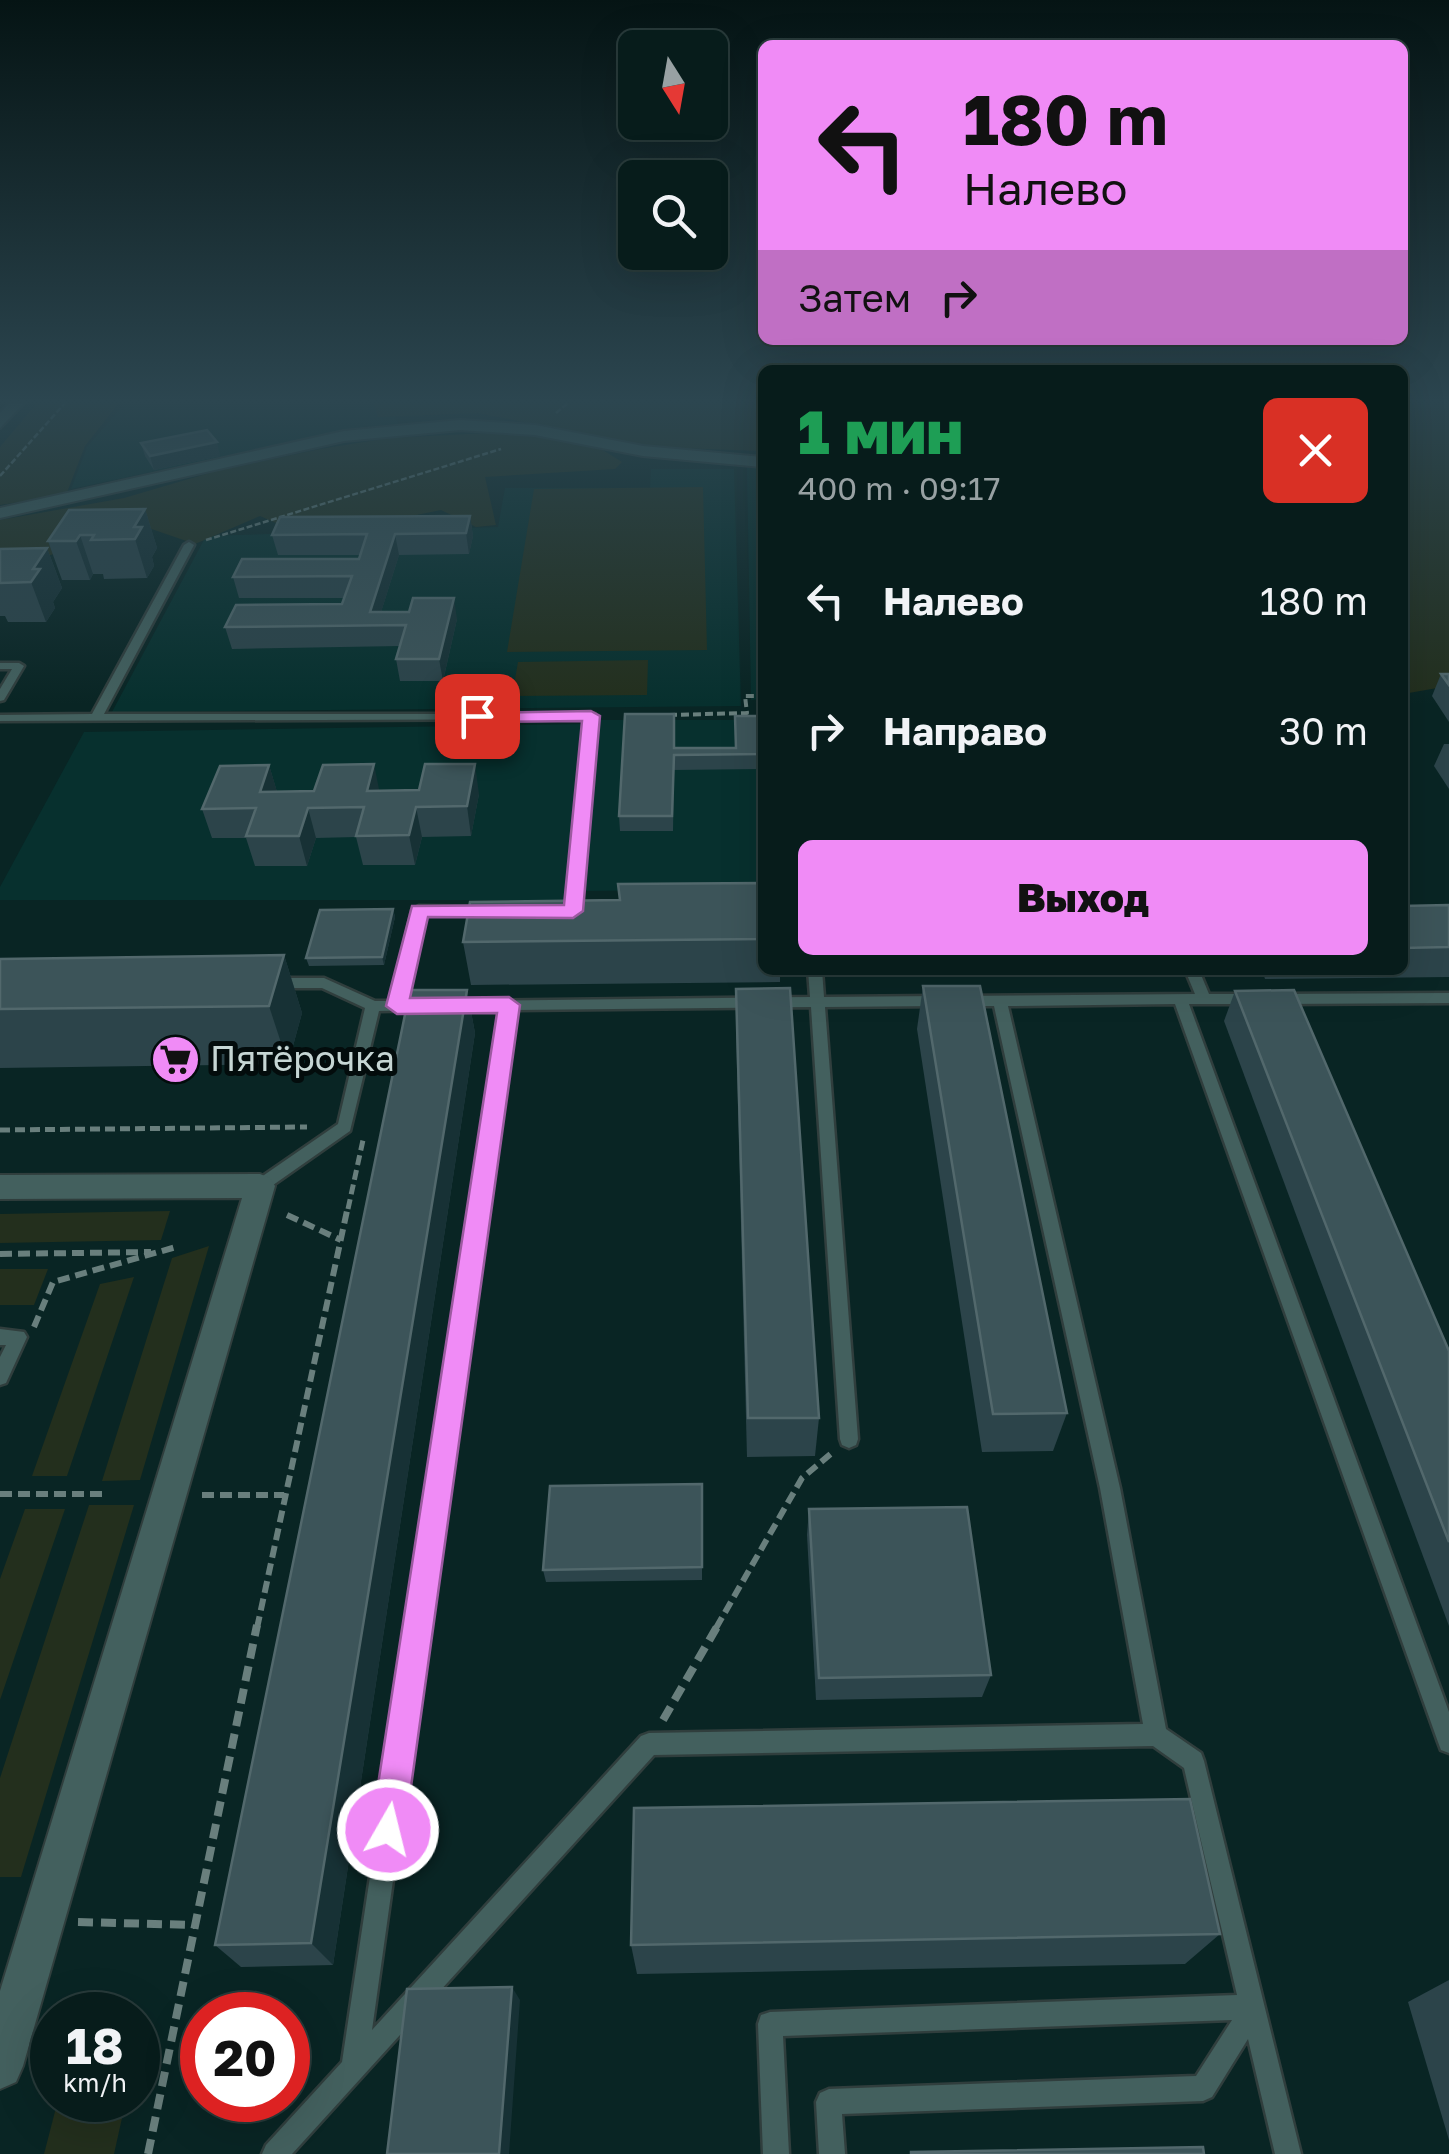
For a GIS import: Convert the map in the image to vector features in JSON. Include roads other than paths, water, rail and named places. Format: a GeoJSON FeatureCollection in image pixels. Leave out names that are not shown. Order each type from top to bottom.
{"type":"FeatureCollection","features":[{"type":"Feature","properties":{"kind":"street"},"geometry":{"type":"LineString","coordinates":[[0,513],[42,504]]}},
{"type":"Feature","properties":{"kind":"street"},"geometry":{"type":"LineString","coordinates":[[0,1187],[260,1186],[0,2066]]}},
{"type":"Feature","properties":{"kind":"lane"},"geometry":{"type":"LineString","coordinates":[[96,718],[189,545]]}},
{"type":"Feature","properties":{"kind":"lane"},"geometry":{"type":"LineString","coordinates":[[0,666],[19,666],[0,698]]}},
{"type":"Feature","properties":{"kind":"lane"},"geometry":{"type":"LineString","coordinates":[[0,718],[591,716],[573,911]]}},
{"type":"Feature","properties":{"kind":"lane"},"geometry":{"type":"LineString","coordinates":[[397,1006],[420,910],[496,911]]}},
{"type":"Feature","properties":{"kind":"lane"},"geometry":{"type":"LineString","coordinates":[[554,911],[592,911]]}},
{"type":"Feature","properties":{"kind":"lane"},"geometry":{"type":"LineString","coordinates":[[816,975],[849,1439]]}},
{"type":"Feature","properties":{"kind":"lane"},"geometry":{"type":"LineString","coordinates":[[1194,975],[1204,999]]}},
{"type":"Feature","properties":{"kind":"lane"},"geometry":{"type":"LineString","coordinates":[[248,983],[324,984],[373,1006],[1449,998]]}},
{"type":"Feature","properties":{"kind":"lane"},"geometry":{"type":"LineString","coordinates":[[1180,1000],[1449,1742]]}},
{"type":"Feature","properties":{"kind":"lane"},"geometry":{"type":"LineString","coordinates":[[1000,1001],[1110,1488],[1156,1736]]}},
{"type":"Feature","properties":{"kind":"lane"},"geometry":{"type":"LineString","coordinates":[[354,2066],[509,1005]]}},
{"type":"Feature","properties":{"kind":"lane"},"geometry":{"type":"LineString","coordinates":[[260,1186],[346,1127],[373,1006]]}},
{"type":"Feature","properties":{"kind":"lane"},"geometry":{"type":"LineString","coordinates":[[0,1336],[18,1336],[0,1377]]}},
{"type":"Feature","properties":{"kind":"lane"},"geometry":{"type":"LineString","coordinates":[[274,2154],[649,1744],[1156,1736],[1193,1761],[1288,2154]]}},
{"type":"Feature","properties":{"kind":"lane"},"geometry":{"type":"LineString","coordinates":[[776,2154],[770,2024],[1254,2007]]}},
{"type":"Feature","properties":{"kind":"lane"},"geometry":{"type":"LineString","coordinates":[[832,2154],[829,2102],[1203,2088],[1254,2007]]}},
{"type":"Feature","properties":{"kind":"place","name":"Пятёрочка"},"geometry":{"type":"Point","coordinates":[175,1059]}}]}
